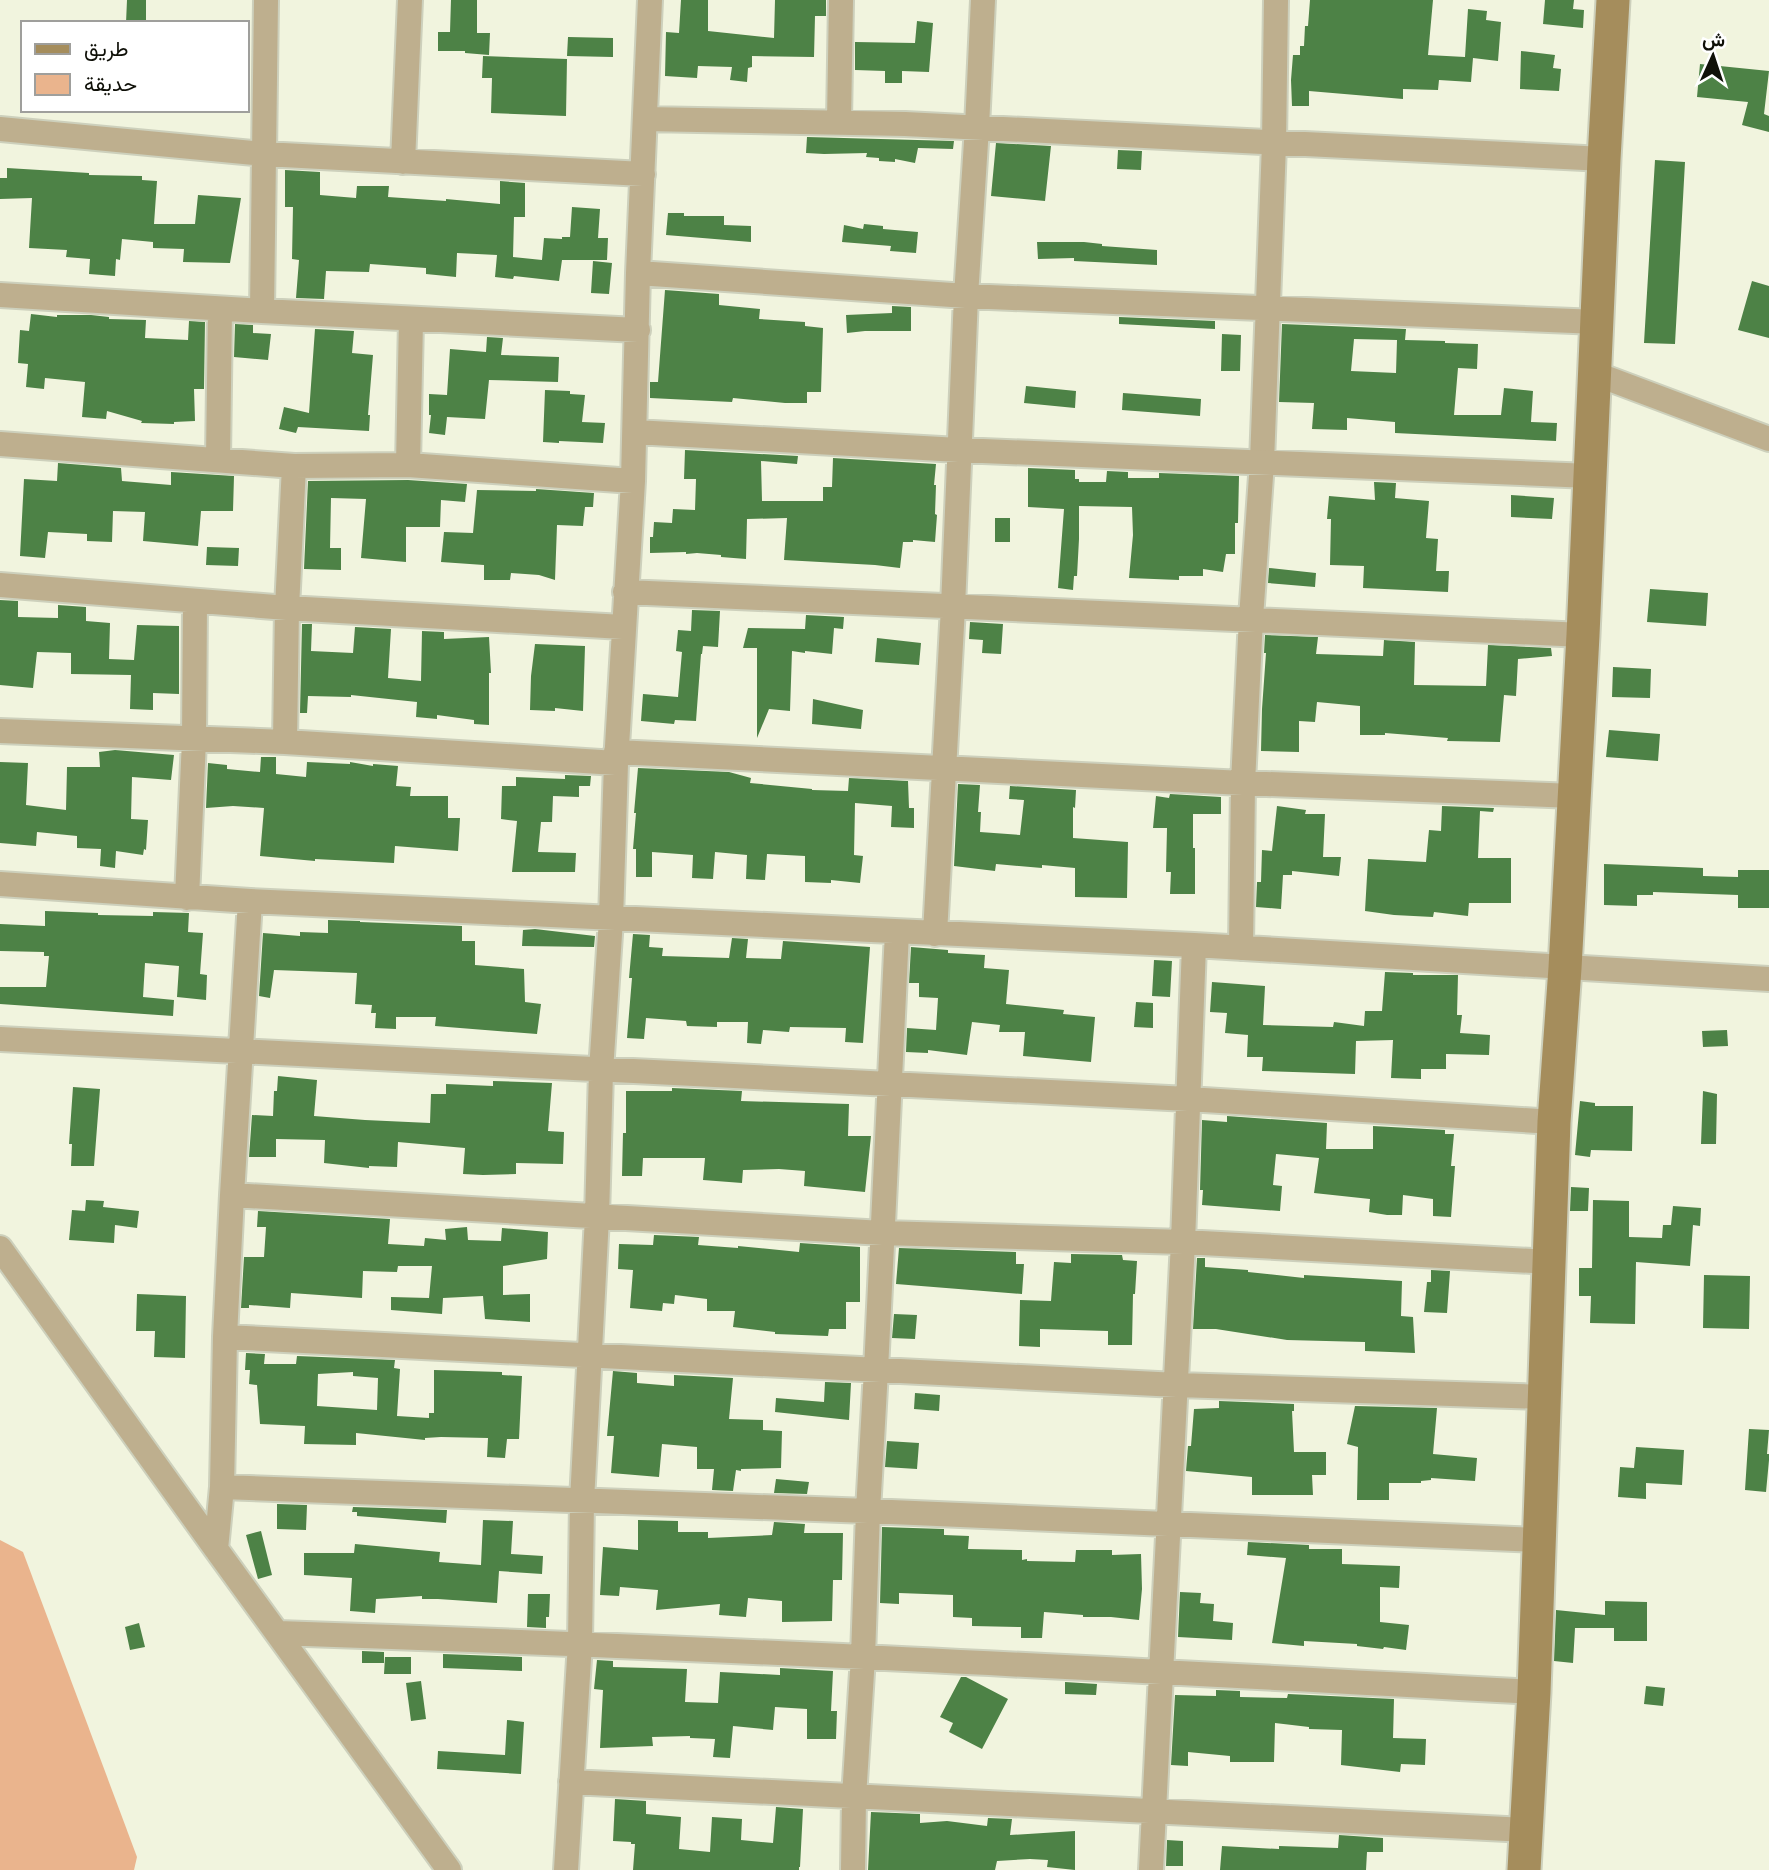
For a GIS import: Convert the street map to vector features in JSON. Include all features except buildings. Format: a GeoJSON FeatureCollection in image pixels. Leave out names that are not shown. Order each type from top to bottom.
{"type":"FeatureCollection","features":[{"type":"Feature","properties":{"kind":"main road"},"geometry":{"type":"LineString","coordinates":[[1524,1870],[1534,1692],[1554,1122],[1583,635],[1613,0]]}},
{"type":"Feature","properties":{"kind":"street"},"geometry":{"type":"LineString","coordinates":[[262,311],[267,0]]}},
{"type":"Feature","properties":{"kind":"street"},"geometry":{"type":"LineString","coordinates":[[403,162],[410,0]]}},
{"type":"Feature","properties":{"kind":"street"},"geometry":{"type":"LineString","coordinates":[[566,1870],[580,1643],[582,1501],[597,1217],[601,1071],[611,919],[616,757],[633,481],[638,274],[650,0]]}},
{"type":"Feature","properties":{"kind":"street"},"geometry":{"type":"LineString","coordinates":[[839,122],[841,0]]}},
{"type":"Feature","properties":{"kind":"street"},"geometry":{"type":"LineString","coordinates":[[935,934],[983,0]]}},
{"type":"Feature","properties":{"kind":"street"},"geometry":{"type":"LineString","coordinates":[[1241,948],[1244,783],[1251,618],[1262,462],[1274,144],[1276,0]]}},
{"type":"Feature","properties":{"kind":"street"},"geometry":{"type":"LineString","coordinates":[[645,119],[977,127],[1604,159]]}},
{"type":"Feature","properties":{"kind":"street"},"geometry":{"type":"LineString","coordinates":[[0,129],[264,154],[643,174]]}},
{"type":"Feature","properties":{"kind":"street"},"geometry":{"type":"LineString","coordinates":[[638,274],[966,296],[1598,322]]}},
{"type":"Feature","properties":{"kind":"street"},"geometry":{"type":"LineString","coordinates":[[0,295],[411,320],[638,330]]}},
{"type":"Feature","properties":{"kind":"street"},"geometry":{"type":"LineString","coordinates":[[218,459],[220,309]]}},
{"type":"Feature","properties":{"kind":"street"},"geometry":{"type":"LineString","coordinates":[[408,465],[411,320]]}},
{"type":"Feature","properties":{"kind":"street"},"geometry":{"type":"LineString","coordinates":[[1595,374],[1769,439]]}},
{"type":"Feature","properties":{"kind":"street"},"geometry":{"type":"LineString","coordinates":[[635,432],[959,450],[1590,476]]}},
{"type":"Feature","properties":{"kind":"street"},"geometry":{"type":"LineString","coordinates":[[0,444],[294,466],[408,465],[633,481]]}},
{"type":"Feature","properties":{"kind":"street"},"geometry":{"type":"LineString","coordinates":[[285,742],[287,608],[294,466]]}},
{"type":"Feature","properties":{"kind":"street"},"geometry":{"type":"LineString","coordinates":[[0,585],[287,608],[623,627]]}},
{"type":"Feature","properties":{"kind":"street"},"geometry":{"type":"LineString","coordinates":[[625,592],[1583,635]]}},
{"type":"Feature","properties":{"kind":"street"},"geometry":{"type":"LineString","coordinates":[[187,898],[194,740],[195,601]]}},
{"type":"Feature","properties":{"kind":"street"},"geometry":{"type":"LineString","coordinates":[[0,731],[1574,796]]}},
{"type":"Feature","properties":{"kind":"street"},"geometry":{"type":"LineString","coordinates":[[0,884],[187,898],[1194,945],[1769,979]]}},
{"type":"Feature","properties":{"kind":"street"},"geometry":{"type":"LineString","coordinates":[[216,1549],[222,1487],[225,1337],[250,901]]}},
{"type":"Feature","properties":{"kind":"street"},"geometry":{"type":"LineString","coordinates":[[853,1870],[854,1797],[897,932]]}},
{"type":"Feature","properties":{"kind":"street"},"geometry":{"type":"LineString","coordinates":[[1151,1870],[1184,1242],[1194,945]]}},
{"type":"Feature","properties":{"kind":"street"},"geometry":{"type":"LineString","coordinates":[[0,1039],[1188,1099],[1554,1122]]}},
{"type":"Feature","properties":{"kind":"street"},"geometry":{"type":"LineString","coordinates":[[232,1195],[883,1233],[1184,1242],[1550,1262]]}},
{"type":"Feature","properties":{"kind":"street"},"geometry":{"type":"LineString","coordinates":[[0,1248],[449,1870]]}},
{"type":"Feature","properties":{"kind":"street"},"geometry":{"type":"LineString","coordinates":[[225,1337],[1177,1385],[1545,1397]]}},
{"type":"Feature","properties":{"kind":"street"},"geometry":{"type":"LineString","coordinates":[[222,1487],[1538,1540]]}},
{"type":"Feature","properties":{"kind":"street"},"geometry":{"type":"LineString","coordinates":[[278,1633],[580,1643],[1534,1692]]}},
{"type":"Feature","properties":{"kind":"street"},"geometry":{"type":"LineString","coordinates":[[571,1782],[1527,1830]]}},
{"type":"Feature","properties":{"kind":"green space"},"geometry":{"type":"Polygon","coordinates":[[[0,1540],[23,1552],[137,1857],[134,1870],[0,1870],[0,1540]]]}}]}
